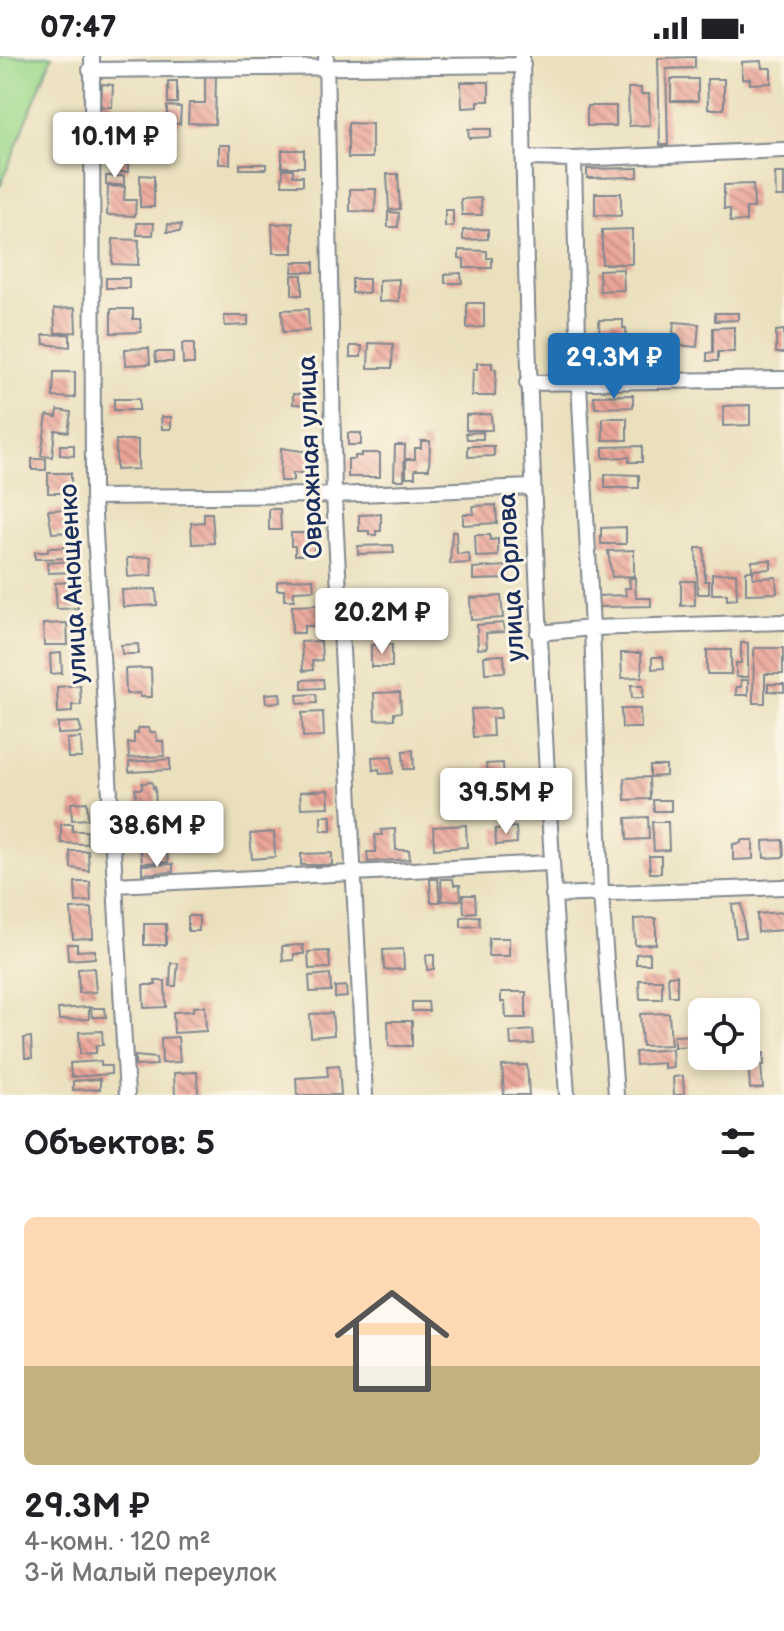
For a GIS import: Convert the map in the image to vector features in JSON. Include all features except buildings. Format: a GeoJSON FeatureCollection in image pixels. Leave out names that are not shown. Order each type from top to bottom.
{"type":"FeatureCollection","features":[{"type":"Feature","properties":{"kind":"street"},"geometry":{"type":"LineString","coordinates":[[91,63],[522,61]]}},
{"type":"Feature","properties":{"kind":"street","name":"улица Орлова"},"geometry":{"type":"LineString","coordinates":[[522,61],[527,383],[550,863],[567,1095]]}},
{"type":"Feature","properties":{"kind":"street","name":"Овражная улица"},"geometry":{"type":"LineString","coordinates":[[326,62],[334,495],[365,1095]]}},
{"type":"Feature","properties":{"kind":"street","name":"улица Анощенко"},"geometry":{"type":"LineString","coordinates":[[91,63],[93,497],[127,1095]]}},
{"type":"Feature","properties":{"kind":"street"},"geometry":{"type":"LineString","coordinates":[[525,158],[574,159],[784,150]]}},
{"type":"Feature","properties":{"kind":"street"},"geometry":{"type":"LineString","coordinates":[[574,159],[579,383],[592,628],[601,894],[616,1095]]}},
{"type":"Feature","properties":{"kind":"street"},"geometry":{"type":"LineString","coordinates":[[527,383],[784,379]]}},
{"type":"Feature","properties":{"kind":"street"},"geometry":{"type":"LineString","coordinates":[[93,497],[334,495],[532,487]]}},
{"type":"Feature","properties":{"kind":"street"},"geometry":{"type":"LineString","coordinates":[[538,633],[592,628],[784,622]]}},
{"type":"Feature","properties":{"kind":"street"},"geometry":{"type":"LineString","coordinates":[[115,885],[550,863]]}},
{"type":"Feature","properties":{"kind":"street"},"geometry":{"type":"LineString","coordinates":[[553,895],[784,887]]}},
{"type":"Feature","properties":{"kind":"green space"},"geometry":{"type":"Polygon","coordinates":[[[0,56],[52,56],[0,187],[0,56]]]}}]}
